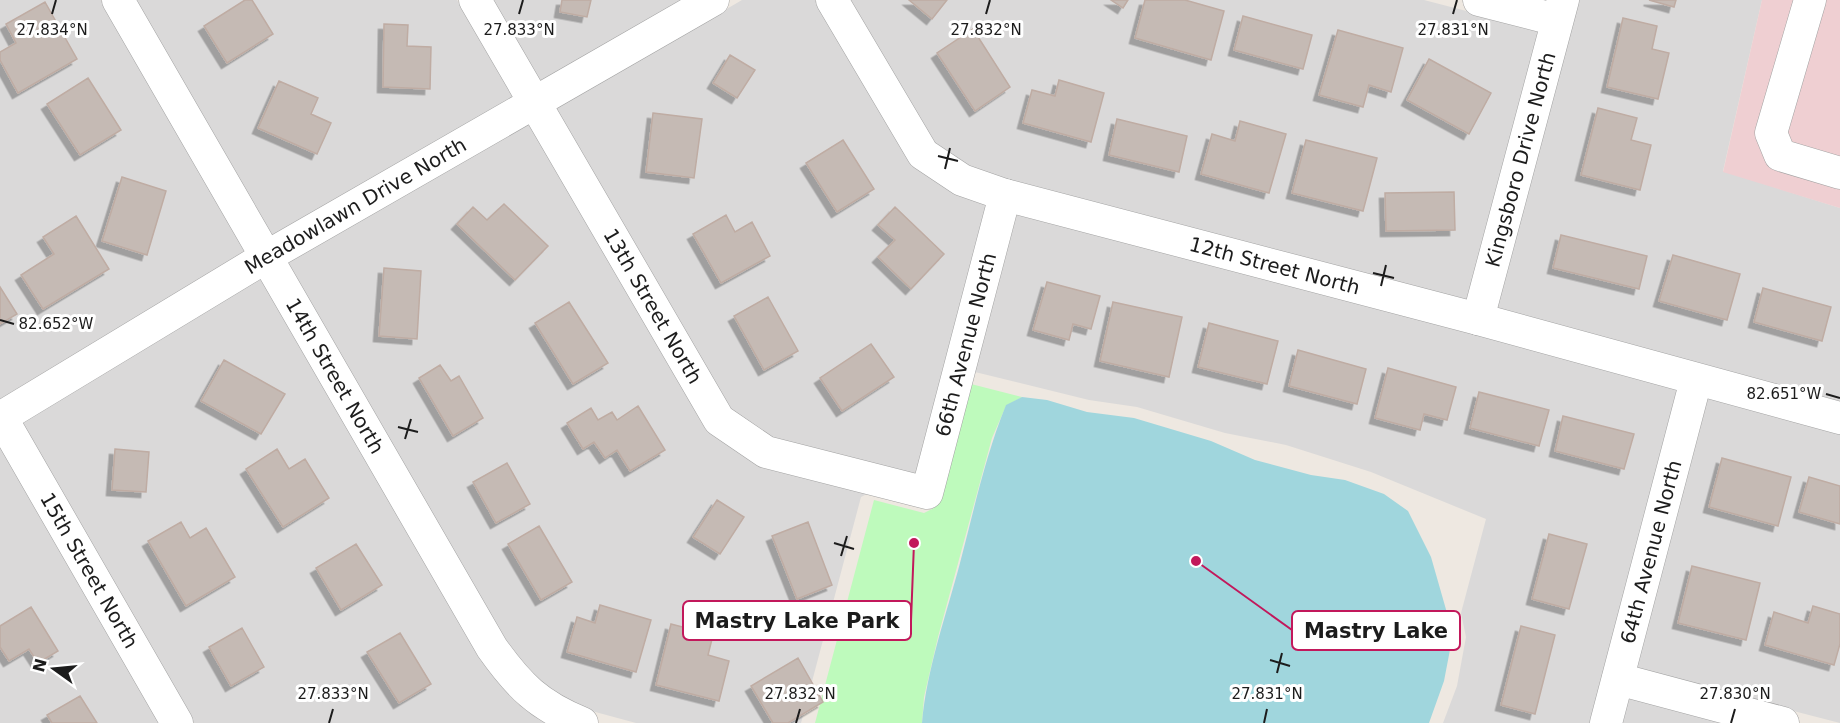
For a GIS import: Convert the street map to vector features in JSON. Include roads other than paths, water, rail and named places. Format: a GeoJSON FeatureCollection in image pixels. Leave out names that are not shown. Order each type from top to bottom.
{"type":"FeatureCollection","features":[{"type":"Feature","properties":{"kind":"street","name":"14th Street North"},"geometry":{"type":"LineString","coordinates":[[118,0],[492,648],[530,695],[553,711],[582,723]]}},
{"type":"Feature","properties":{"kind":"street","name":"13th Street North"},"geometry":{"type":"LineString","coordinates":[[475,0],[719,420],[766,452],[927,493]]}},
{"type":"Feature","properties":{"kind":"street","name":"Meadowlawn Drive North"},"geometry":{"type":"LineString","coordinates":[[0,418],[266,257],[713,0]]}},
{"type":"Feature","properties":{"kind":"street","name":"12th Street North"},"geometry":{"type":"LineString","coordinates":[[832,0],[923,154],[962,180],[1005,195],[1478,319],[1840,418]]}},
{"type":"Feature","properties":{"kind":"street"},"geometry":{"type":"LineString","coordinates":[[1479,0],[1560,10]]}},
{"type":"Feature","properties":{"kind":"street"},"geometry":{"type":"LineString","coordinates":[[1810,0],[1771,133],[1780,155],[1840,173]]}},
{"type":"Feature","properties":{"kind":"street","name":"Kingsboro Drive North"},"geometry":{"type":"LineString","coordinates":[[1478,319],[1560,10]]}},
{"type":"Feature","properties":{"kind":"street","name":"66th Avenue North"},"geometry":{"type":"LineString","coordinates":[[927,493],[1005,195]]}},
{"type":"Feature","properties":{"kind":"street","name":"64th Avenue North"},"geometry":{"type":"LineString","coordinates":[[1606,723],[1696,380]]}},
{"type":"Feature","properties":{"kind":"street","name":"15th Street North"},"geometry":{"type":"LineString","coordinates":[[0,418],[177,723]]}},
{"type":"Feature","properties":{"kind":"street"},"geometry":{"type":"LineString","coordinates":[[1618,679],[1783,723]]}},
{"type":"Feature","properties":{"kind":"water"},"geometry":{"type":"Polygon","coordinates":[[[1022,397],[1047,400],[1087,412],[1134,418],[1211,441],[1255,460],[1311,475],[1345,480],[1384,494],[1408,511],[1431,557],[1453,634],[1444,681],[1429,723],[922,723],[933,662],[992,444],[1006,405],[1022,397]]]}},
{"type":"Feature","properties":{"kind":"place","name":"Mastry Lake Park"},"geometry":{"type":"Point","coordinates":[914,543]}},
{"type":"Feature","properties":{"kind":"place","name":"Mastry Lake"},"geometry":{"type":"Point","coordinates":[1196,561]}}]}
